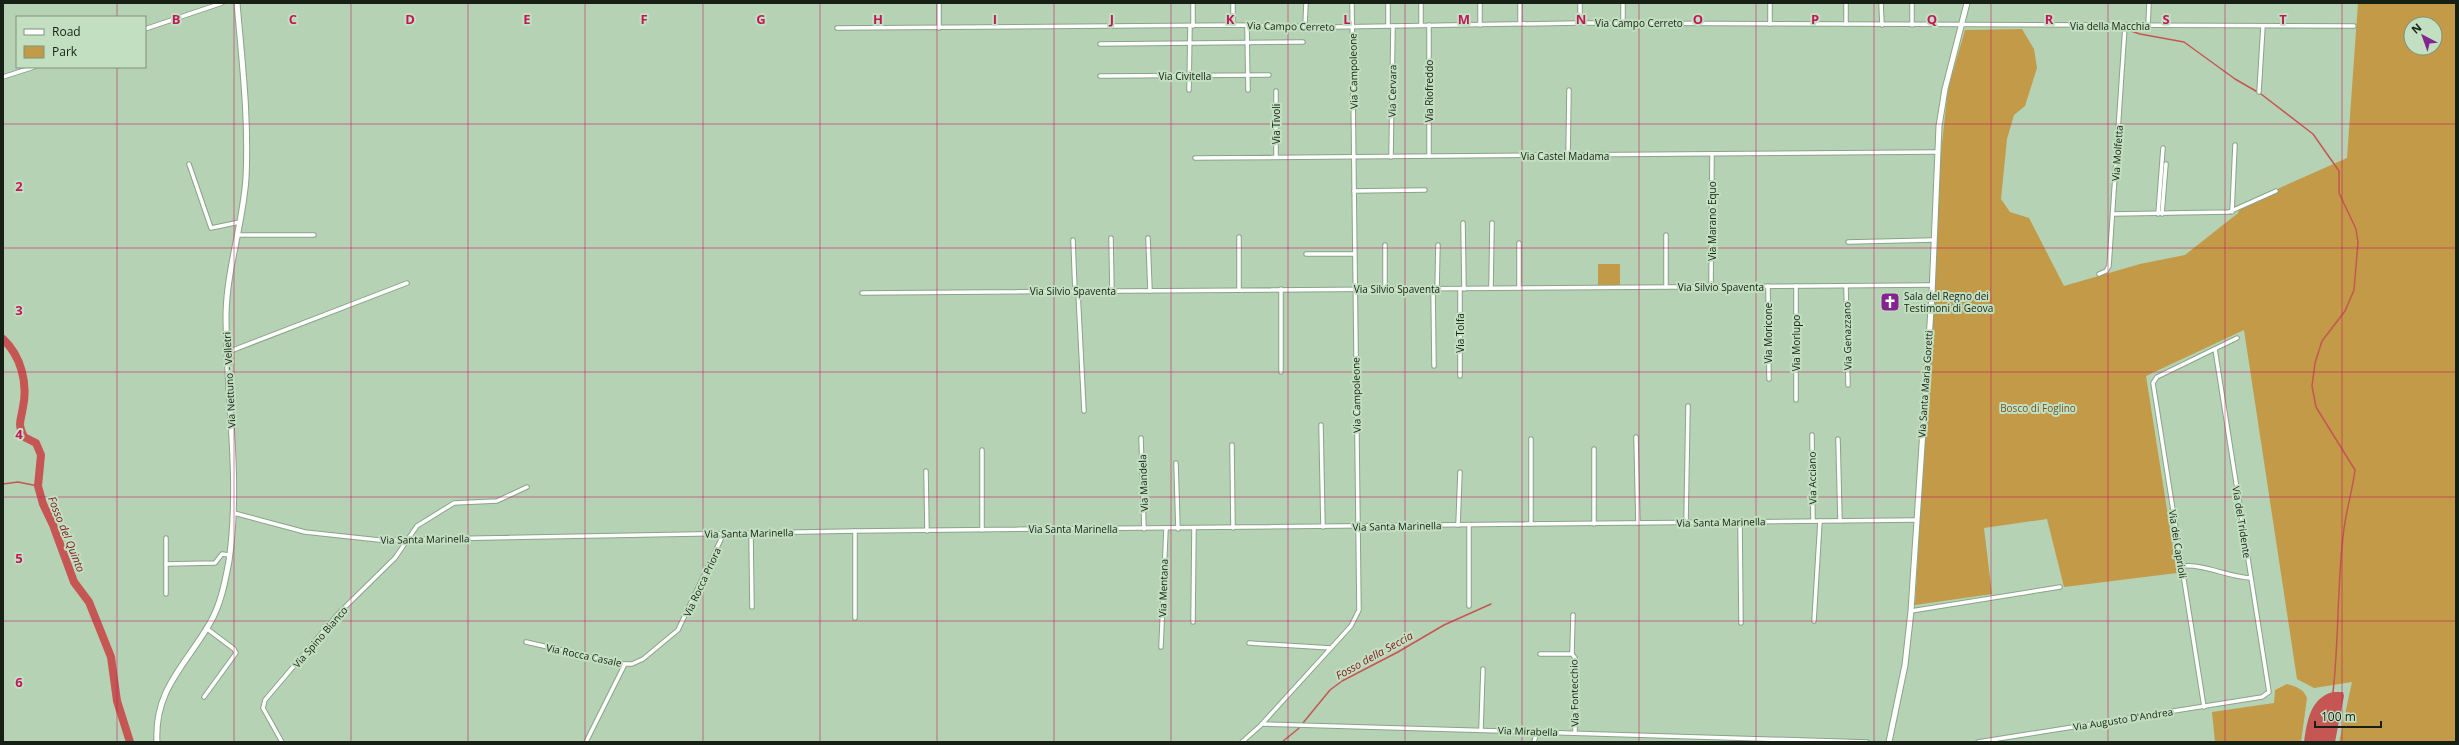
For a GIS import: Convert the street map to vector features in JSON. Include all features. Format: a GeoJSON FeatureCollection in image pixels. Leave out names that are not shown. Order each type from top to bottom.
{"type":"FeatureCollection","features":[{"type":"Feature","properties":{"kind":"main road","name":"Via Nettuno - Velletri"},"geometry":{"type":"LineString","coordinates":[[157,742],[159,714],[165,691],[206,628],[219,603],[229,555],[234,513],[227,291],[246,180],[247,140],[237,3]]}},
{"type":"Feature","properties":{"kind":"main road","name":"Via Santa Maria Goretti"},"geometry":{"type":"LineString","coordinates":[[1889,742],[1905,665],[1911,611],[1915,520],[1932,285],[1936,152],[1943,95],[1967,3]]}},
{"type":"Feature","properties":{"kind":"street"},"geometry":{"type":"LineString","coordinates":[[146,29],[222,3]]}},
{"type":"Feature","properties":{"kind":"street"},"geometry":{"type":"LineString","coordinates":[[939,3],[939,28]]}},
{"type":"Feature","properties":{"kind":"street"},"geometry":{"type":"LineString","coordinates":[[1189,90],[1193,3]]}},
{"type":"Feature","properties":{"kind":"street"},"geometry":{"type":"LineString","coordinates":[[1233,3],[1233,25]]}},
{"type":"Feature","properties":{"kind":"street"},"geometry":{"type":"LineString","coordinates":[[1305,26],[1306,3]]}},
{"type":"Feature","properties":{"kind":"street","name":"Via Campoleone"},"geometry":{"type":"LineString","coordinates":[[1242,742],[1262,724],[1331,648],[1352,624],[1359,612],[1354,289],[1352,3]]}},
{"type":"Feature","properties":{"kind":"street"},"geometry":{"type":"LineString","coordinates":[[1388,3],[1388,26]]}},
{"type":"Feature","properties":{"kind":"street"},"geometry":{"type":"LineString","coordinates":[[1421,3],[1421,26]]}},
{"type":"Feature","properties":{"kind":"street"},"geometry":{"type":"LineString","coordinates":[[1480,3],[1480,25]]}},
{"type":"Feature","properties":{"kind":"street"},"geometry":{"type":"LineString","coordinates":[[1520,3],[1520,24]]}},
{"type":"Feature","properties":{"kind":"street"},"geometry":{"type":"LineString","coordinates":[[1580,3],[1580,23]]}},
{"type":"Feature","properties":{"kind":"street"},"geometry":{"type":"LineString","coordinates":[[1623,3],[1623,23]]}},
{"type":"Feature","properties":{"kind":"street"},"geometry":{"type":"LineString","coordinates":[[1770,3],[1770,24]]}},
{"type":"Feature","properties":{"kind":"street"},"geometry":{"type":"LineString","coordinates":[[1846,3],[1846,24]]}},
{"type":"Feature","properties":{"kind":"street"},"geometry":{"type":"LineString","coordinates":[[1881,3],[1882,25]]}},
{"type":"Feature","properties":{"kind":"street"},"geometry":{"type":"LineString","coordinates":[[1912,3],[1912,25]]}},
{"type":"Feature","properties":{"kind":"street"},"geometry":{"type":"LineString","coordinates":[[2148,26],[2149,3]]}},
{"type":"Feature","properties":{"kind":"street","name":"Via Campo Cerreto"},"geometry":{"type":"LineString","coordinates":[[837,28],[1233,25],[1421,26],[1580,23],[1962,26]]}},
{"type":"Feature","properties":{"kind":"street","name":"Via Riofreddo"},"geometry":{"type":"LineString","coordinates":[[1429,25],[1429,156]]}},
{"type":"Feature","properties":{"kind":"street"},"geometry":{"type":"LineString","coordinates":[[1247,26],[1248,90]]}},
{"type":"Feature","properties":{"kind":"street","name":"Via Cervara"},"geometry":{"type":"LineString","coordinates":[[1391,157],[1393,26]]}},
{"type":"Feature","properties":{"kind":"street","name":"Via della Macchia"},"geometry":{"type":"LineString","coordinates":[[1962,26],[2354,26]]}},
{"type":"Feature","properties":{"kind":"street","name":"Via Molfetta"},"geometry":{"type":"LineString","coordinates":[[2099,274],[2106,271],[2109,266],[2125,26]]}},
{"type":"Feature","properties":{"kind":"street"},"geometry":{"type":"LineString","coordinates":[[2259,92],[2263,26]]}},
{"type":"Feature","properties":{"kind":"street"},"geometry":{"type":"LineString","coordinates":[[1100,44],[1303,42]]}},
{"type":"Feature","properties":{"kind":"street"},"geometry":{"type":"LineString","coordinates":[[3,77],[31,68]]}},
{"type":"Feature","properties":{"kind":"street","name":"Via Civitella"},"geometry":{"type":"LineString","coordinates":[[1100,76],[1269,76]]}},
{"type":"Feature","properties":{"kind":"street"},"geometry":{"type":"LineString","coordinates":[[1568,156],[1569,90]]}},
{"type":"Feature","properties":{"kind":"street","name":"Via Tivoli"},"geometry":{"type":"LineString","coordinates":[[1276,91],[1276,157]]}},
{"type":"Feature","properties":{"kind":"street"},"geometry":{"type":"LineString","coordinates":[[2232,212],[2235,145]]}},
{"type":"Feature","properties":{"kind":"street"},"geometry":{"type":"LineString","coordinates":[[2160,214],[2163,148]]}},
{"type":"Feature","properties":{"kind":"street","name":"Via Castel Madama"},"geometry":{"type":"LineString","coordinates":[[1194,158],[1936,152]]}},
{"type":"Feature","properties":{"kind":"street","name":"Via Marano Equo"},"geometry":{"type":"LineString","coordinates":[[1711,287],[1712,155]]}},
{"type":"Feature","properties":{"kind":"street"},"geometry":{"type":"LineString","coordinates":[[189,164],[211,228],[240,222]]}},
{"type":"Feature","properties":{"kind":"street"},"geometry":{"type":"LineString","coordinates":[[2160,214],[2166,164]]}},
{"type":"Feature","properties":{"kind":"street"},"geometry":{"type":"LineString","coordinates":[[1354,191],[1425,190]]}},
{"type":"Feature","properties":{"kind":"street"},"geometry":{"type":"LineString","coordinates":[[2113,214],[2232,212],[2276,191]]}},
{"type":"Feature","properties":{"kind":"street","name":"Via Tolfa"},"geometry":{"type":"LineString","coordinates":[[1460,376],[1463,223]]}},
{"type":"Feature","properties":{"kind":"street"},"geometry":{"type":"LineString","coordinates":[[1491,288],[1492,223]]}},
{"type":"Feature","properties":{"kind":"street"},"geometry":{"type":"LineString","coordinates":[[237,235],[314,236]]}},
{"type":"Feature","properties":{"kind":"street"},"geometry":{"type":"LineString","coordinates":[[1666,235],[1666,287]]}},
{"type":"Feature","properties":{"kind":"street"},"geometry":{"type":"LineString","coordinates":[[1239,237],[1240,290]]}},
{"type":"Feature","properties":{"kind":"street"},"geometry":{"type":"LineString","coordinates":[[1111,238],[1112,291]]}},
{"type":"Feature","properties":{"kind":"street"},"geometry":{"type":"LineString","coordinates":[[1148,238],[1150,291]]}},
{"type":"Feature","properties":{"kind":"street"},"geometry":{"type":"LineString","coordinates":[[1073,240],[1084,412]]}},
{"type":"Feature","properties":{"kind":"street"},"geometry":{"type":"LineString","coordinates":[[1848,242],[1934,240]]}},
{"type":"Feature","properties":{"kind":"street"},"geometry":{"type":"LineString","coordinates":[[1519,288],[1520,243]]}},
{"type":"Feature","properties":{"kind":"street"},"geometry":{"type":"LineString","coordinates":[[1385,245],[1385,289]]}},
{"type":"Feature","properties":{"kind":"street"},"geometry":{"type":"LineString","coordinates":[[1434,366],[1435,289],[1438,245]]}},
{"type":"Feature","properties":{"kind":"street"},"geometry":{"type":"LineString","coordinates":[[1306,254],[1354,254]]}},
{"type":"Feature","properties":{"kind":"street"},"geometry":{"type":"LineString","coordinates":[[228,352],[407,283]]}},
{"type":"Feature","properties":{"kind":"street","name":"Via Silvio Spaventa"},"geometry":{"type":"LineString","coordinates":[[862,293],[1932,285]]}},
{"type":"Feature","properties":{"kind":"street","name":"Via Moricone"},"geometry":{"type":"LineString","coordinates":[[1768,286],[1769,379]]}},
{"type":"Feature","properties":{"kind":"street","name":"Via Morlupo"},"geometry":{"type":"LineString","coordinates":[[1796,286],[1796,400]]}},
{"type":"Feature","properties":{"kind":"street","name":"Via Genazzano"},"geometry":{"type":"LineString","coordinates":[[1846,286],[1848,385]]}},
{"type":"Feature","properties":{"kind":"street"},"geometry":{"type":"LineString","coordinates":[[1281,289],[1281,372]]}},
{"type":"Feature","properties":{"kind":"street"},"geometry":{"type":"LineString","coordinates":[[2215,349],[2237,338]]}},
{"type":"Feature","properties":{"kind":"street","name":"Via dei Caprioli"},"geometry":{"type":"LineString","coordinates":[[2204,707],[2153,381],[2157,377],[2215,349]]}},
{"type":"Feature","properties":{"kind":"street","name":"Via del Tridente"},"geometry":{"type":"LineString","coordinates":[[2215,349],[2251,578],[2270,687],[2268,694]]}},
{"type":"Feature","properties":{"kind":"street"},"geometry":{"type":"LineString","coordinates":[[1686,523],[1688,406]]}},
{"type":"Feature","properties":{"kind":"street"},"geometry":{"type":"LineString","coordinates":[[1321,425],[1323,527]]}},
{"type":"Feature","properties":{"kind":"street","name":"Via Acciano"},"geometry":{"type":"LineString","coordinates":[[1812,435],[1813,521]]}},
{"type":"Feature","properties":{"kind":"street"},"geometry":{"type":"LineString","coordinates":[[1636,437],[1638,523]]}},
{"type":"Feature","properties":{"kind":"street","name":"Via Mandela"},"geometry":{"type":"LineString","coordinates":[[1141,438],[1144,529]]}},
{"type":"Feature","properties":{"kind":"street"},"geometry":{"type":"LineString","coordinates":[[1531,439],[1531,524]]}},
{"type":"Feature","properties":{"kind":"street"},"geometry":{"type":"LineString","coordinates":[[1838,439],[1840,521]]}},
{"type":"Feature","properties":{"kind":"street"},"geometry":{"type":"LineString","coordinates":[[1232,445],[1233,528]]}},
{"type":"Feature","properties":{"kind":"street"},"geometry":{"type":"LineString","coordinates":[[1594,449],[1594,524]]}},
{"type":"Feature","properties":{"kind":"street"},"geometry":{"type":"LineString","coordinates":[[982,450],[982,530]]}},
{"type":"Feature","properties":{"kind":"street"},"geometry":{"type":"LineString","coordinates":[[1176,462],[1178,528]]}},
{"type":"Feature","properties":{"kind":"street"},"geometry":{"type":"LineString","coordinates":[[926,471],[927,530]]}},
{"type":"Feature","properties":{"kind":"street"},"geometry":{"type":"LineString","coordinates":[[1458,525],[1460,472]]}},
{"type":"Feature","properties":{"kind":"street","name":"Via Spino Bianco"},"geometry":{"type":"LineString","coordinates":[[282,742],[263,708],[264,701],[338,614],[395,558],[406,539],[422,522],[454,503],[497,501],[527,487]]}},
{"type":"Feature","properties":{"kind":"street","name":"Via Santa Marinella"},"geometry":{"type":"LineString","coordinates":[[234,513],[308,533],[367,540],[927,530],[1166,529],[1915,520]]}},
{"type":"Feature","properties":{"kind":"street"},"geometry":{"type":"LineString","coordinates":[[1814,621],[1820,521]]}},
{"type":"Feature","properties":{"kind":"street"},"geometry":{"type":"LineString","coordinates":[[1740,522],[1741,623]]}},
{"type":"Feature","properties":{"kind":"street"},"geometry":{"type":"LineString","coordinates":[[1469,525],[1469,606]]}},
{"type":"Feature","properties":{"kind":"street"},"geometry":{"type":"LineString","coordinates":[[1193,622],[1194,528]]}},
{"type":"Feature","properties":{"kind":"street","name":"Via Mentana"},"geometry":{"type":"LineString","coordinates":[[1161,647],[1166,529]]}},
{"type":"Feature","properties":{"kind":"street"},"geometry":{"type":"LineString","coordinates":[[855,531],[855,618]]}},
{"type":"Feature","properties":{"kind":"street","name":"Via Rocca Priora"},"geometry":{"type":"LineString","coordinates":[[678,630],[724,533]]}},
{"type":"Feature","properties":{"kind":"street"},"geometry":{"type":"LineString","coordinates":[[751,533],[752,607]]}},
{"type":"Feature","properties":{"kind":"street"},"geometry":{"type":"LineString","coordinates":[[166,538],[166,594]]}},
{"type":"Feature","properties":{"kind":"street"},"geometry":{"type":"LineString","coordinates":[[166,564],[215,563],[222,554],[229,555]]}},
{"type":"Feature","properties":{"kind":"street"},"geometry":{"type":"LineString","coordinates":[[2181,566],[2204,567],[2230,576],[2251,578]]}},
{"type":"Feature","properties":{"kind":"street"},"geometry":{"type":"LineString","coordinates":[[1911,611],[2060,587]]}},
{"type":"Feature","properties":{"kind":"street","name":"Via Fontecchio"},"geometry":{"type":"LineString","coordinates":[[1573,615],[1572,654],[1575,658],[1575,733]]}},
{"type":"Feature","properties":{"kind":"street"},"geometry":{"type":"LineString","coordinates":[[204,697],[236,653],[234,649],[206,628]]}},
{"type":"Feature","properties":{"kind":"street","name":"Via Rocca Casale"},"geometry":{"type":"LineString","coordinates":[[526,642],[625,664],[643,659],[678,630]]}},
{"type":"Feature","properties":{"kind":"street"},"geometry":{"type":"LineString","coordinates":[[1249,643],[1331,648]]}},
{"type":"Feature","properties":{"kind":"street","name":"Via Fontecchio"},"geometry":{"type":"LineString","coordinates":[[1540,654],[1572,654]]}},
{"type":"Feature","properties":{"kind":"street"},"geometry":{"type":"LineString","coordinates":[[586,742],[625,664]]}},
{"type":"Feature","properties":{"kind":"street"},"geometry":{"type":"LineString","coordinates":[[1481,729],[1482,669]]}},
{"type":"Feature","properties":{"kind":"street","name":"Via Augusto D'Andrea"},"geometry":{"type":"LineString","coordinates":[[1978,742],[2204,707],[2261,697],[2268,694]]}},
{"type":"Feature","properties":{"kind":"street","name":"Via Mirabella"},"geometry":{"type":"LineString","coordinates":[[1262,724],[1481,729],[1675,736],[1715,740],[1867,742]]}},
{"type":"Feature","properties":{"kind":"street"},"geometry":{"type":"LineString","coordinates":[[1534,742],[1537,732]]}},
{"type":"Feature","properties":{"kind":"street"},"geometry":{"type":"LineString","coordinates":[[1674,742],[1675,736]]}},
{"type":"Feature","properties":{"kind":"green space","name":"Bosco di Foglino"},"geometry":{"type":"Polygon","coordinates":[[[2358,3],[2456,3],[2456,742],[2339,742],[2352,682],[2314,688],[2297,679],[2244,330],[2146,376],[2177,573],[2064,587],[2047,519],[1984,528],[1992,594],[1915,605],[1941,152],[1948,89],[1965,30],[2022,29],[2034,49],[2037,68],[2025,106],[2014,115],[2007,139],[2001,199],[2010,212],[2029,218],[2064,286],[2140,264],[2185,255],[2238,213],[2241,205],[2347,158],[2358,3]]]}},
{"type":"Feature","properties":{"kind":"green space"},"geometry":{"type":"Polygon","coordinates":[[[1598,264],[1620,264],[1620,285],[1598,286],[1598,264]]]}},
{"type":"Feature","properties":{"kind":"green space"},"geometry":{"type":"Polygon","coordinates":[[[2287,684],[2301,690],[2307,698],[2301,742],[2215,742],[2212,712],[2274,703],[2275,690],[2287,684]]]}},
{"type":"Feature","properties":{"kind":"shaded area"},"geometry":{"type":"Polygon","coordinates":[[[2333,692],[2343,692],[2344,696],[2335,742],[2304,742],[2308,719],[2315,705],[2325,695],[2333,692]]]}},
{"type":"Feature","properties":{"kind":"waterway"},"geometry":{"type":"LineString","coordinates":[[2116,26],[2140,34],[2184,42],[2235,79],[2261,94],[2313,134],[2339,171],[2339,193],[2356,229],[2358,242],[2354,290],[2345,311],[2322,341],[2315,363],[2312,386],[2316,407],[2355,470],[2343,537],[2333,692]]}},
{"type":"Feature","properties":{"kind":"waterway","name":"Fosso del Quinto"},"geometry":{"type":"LineString","coordinates":[[3,339],[14,353],[22,370],[25,389],[20,422],[24,437],[36,443],[41,455],[38,486],[43,504],[53,525],[74,582],[89,602],[111,657],[117,701],[130,742]]}},
{"type":"Feature","properties":{"kind":"waterway"},"geometry":{"type":"LineString","coordinates":[[3,484],[18,482],[38,486]]}},
{"type":"Feature","properties":{"kind":"waterway","name":"Fosso della Seccia"},"geometry":{"type":"LineString","coordinates":[[1282,742],[1298,729],[1330,690],[1342,681],[1398,652],[1444,625],[1491,604]]}},
{"type":"Feature","properties":{"kind":"place","name":"Sala del Regno dei Testimoni di Geova"},"geometry":{"type":"Point","coordinates":[1890,302]}}]}
